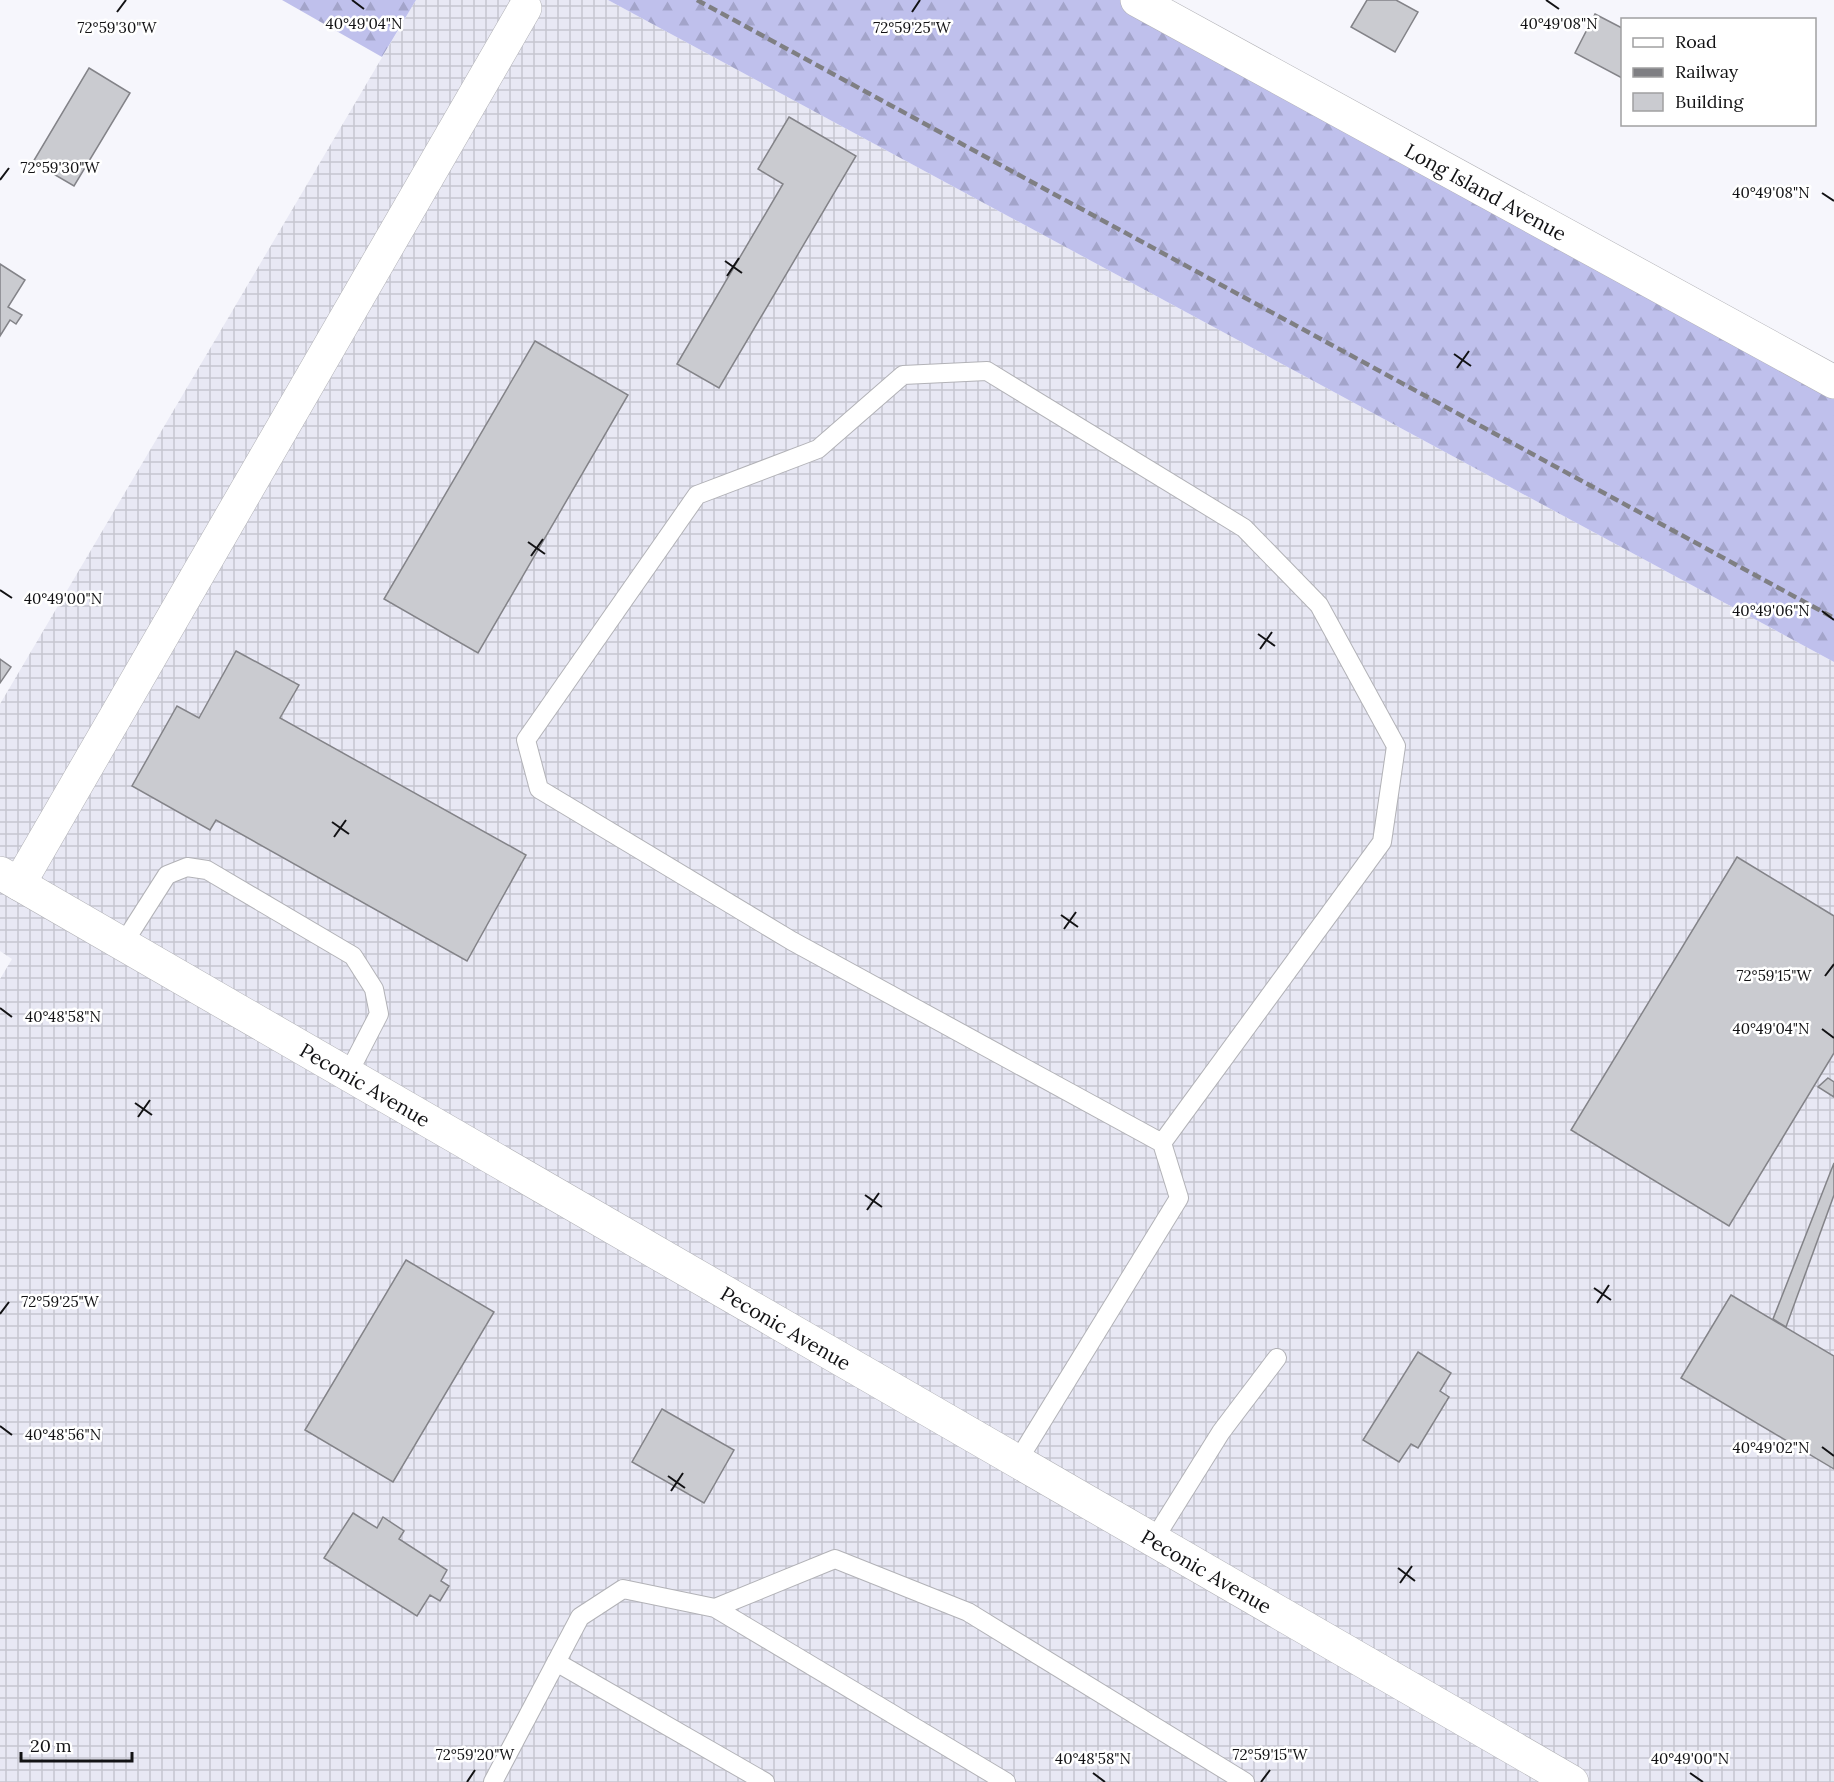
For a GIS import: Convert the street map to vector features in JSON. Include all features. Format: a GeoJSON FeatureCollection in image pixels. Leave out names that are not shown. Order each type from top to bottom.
{"type":"FeatureCollection","features":[{"type":"Feature","properties":{"kind":"street","name":"Long Island Avenue"},"geometry":{"type":"LineString","coordinates":[[1137,0],[1834,382]]}},
{"type":"Feature","properties":{"kind":"street"},"geometry":{"type":"LineString","coordinates":[[9,878],[525,8]]}},
{"type":"Feature","properties":{"kind":"street","name":"Peconic Avenue"},"geometry":{"type":"LineString","coordinates":[[9,878],[1572,1782]]}},
{"type":"Feature","properties":{"kind":"lane"},"geometry":{"type":"LineString","coordinates":[[1017,1462],[1179,1198],[1162,1143],[792,941],[539,789],[526,740],[697,495],[818,449],[903,375],[987,371],[1244,528],[1319,605],[1396,746],[1382,843],[1162,1143]]}},
{"type":"Feature","properties":{"kind":"lane"},"geometry":{"type":"LineString","coordinates":[[123,944],[167,875],[187,867],[207,870],[353,956],[374,989],[379,1014],[348,1074]]}},
{"type":"Feature","properties":{"kind":"lane"},"geometry":{"type":"LineString","coordinates":[[1154,1541],[1221,1432],[1277,1358]]}},
{"type":"Feature","properties":{"kind":"lane"},"geometry":{"type":"LineString","coordinates":[[715,1608],[835,1559],[968,1612],[1245,1782]]}},
{"type":"Feature","properties":{"kind":"lane"},"geometry":{"type":"LineString","coordinates":[[500,1779],[580,1617],[623,1589],[715,1608],[1006,1782]]}},
{"type":"Feature","properties":{"kind":"lane"},"geometry":{"type":"LineString","coordinates":[[556,1662],[765,1782]]}},
{"type":"Feature","properties":{"kind":"shaded area"},"geometry":{"type":"Polygon","coordinates":[[[416,0],[608,0],[1834,662],[1834,1782],[0,1782],[0,979],[12,959],[0,951],[0,704],[416,0]]]}},
{"type":"Feature","properties":{"kind":"green space"},"geometry":{"type":"Polygon","coordinates":[[[282,0],[416,0],[382,57],[282,0]]]}},
{"type":"Feature","properties":{"kind":"green space"},"geometry":{"type":"Polygon","coordinates":[[[608,0],[1137,0],[1834,382],[1834,662],[608,0]]]}},
{"type":"Feature","properties":{"kind":"building"},"geometry":{"type":"Polygon","coordinates":[[[1367,0],[1396,0],[1418,12],[1395,52],[1351,27],[1367,0]]]}},
{"type":"Feature","properties":{"kind":"building"},"geometry":{"type":"Polygon","coordinates":[[[1595,14],[1621,27],[1621,77],[1575,53],[1595,14]]]}},
{"type":"Feature","properties":{"kind":"building"},"geometry":{"type":"Polygon","coordinates":[[[89,68],[130,93],[74,186],[33,162],[89,68]]]}},
{"type":"Feature","properties":{"kind":"building"},"geometry":{"type":"Polygon","coordinates":[[[789,117],[856,156],[719,388],[677,364],[783,184],[758,169],[789,117]]]}},
{"type":"Feature","properties":{"kind":"building"},"geometry":{"type":"Polygon","coordinates":[[[0,264],[25,280],[8,307],[22,315],[16,324],[10,320],[0,336],[0,264]]]}},
{"type":"Feature","properties":{"kind":"building"},"geometry":{"type":"Polygon","coordinates":[[[535,341],[628,395],[478,653],[384,599],[535,341]]]}},
{"type":"Feature","properties":{"kind":"building"},"geometry":{"type":"Polygon","coordinates":[[[236,651],[299,685],[280,718],[526,855],[467,961],[216,820],[210,830],[132,786],[177,706],[199,718],[236,651]]]}},
{"type":"Feature","properties":{"kind":"building"},"geometry":{"type":"Polygon","coordinates":[[[0,659],[11,667],[0,683],[0,659]]]}},
{"type":"Feature","properties":{"kind":"building"},"geometry":{"type":"Polygon","coordinates":[[[1737,857],[1834,916],[1834,1053],[1729,1226],[1571,1130],[1737,857]]]}},
{"type":"Feature","properties":{"kind":"building"},"geometry":{"type":"Polygon","coordinates":[[[1828,1078],[1834,1082],[1834,1097],[1818,1087],[1828,1078]]]}},
{"type":"Feature","properties":{"kind":"building"},"geometry":{"type":"Polygon","coordinates":[[[1834,1163],[1834,1195],[1786,1327],[1773,1319],[1834,1163]]]}},
{"type":"Feature","properties":{"kind":"building"},"geometry":{"type":"Polygon","coordinates":[[[406,1260],[494,1312],[393,1482],[305,1430],[406,1260]]]}},
{"type":"Feature","properties":{"kind":"building"},"geometry":{"type":"Polygon","coordinates":[[[1731,1295],[1834,1356],[1834,1469],[1681,1378],[1731,1295]]]}},
{"type":"Feature","properties":{"kind":"building"},"geometry":{"type":"Polygon","coordinates":[[[1418,1352],[1451,1373],[1440,1391],[1449,1397],[1418,1448],[1411,1444],[1399,1462],[1363,1440],[1418,1352]]]}},
{"type":"Feature","properties":{"kind":"building"},"geometry":{"type":"Polygon","coordinates":[[[662,1409],[734,1450],[704,1503],[632,1462],[662,1409]]]}},
{"type":"Feature","properties":{"kind":"building"},"geometry":{"type":"Polygon","coordinates":[[[353,1513],[377,1528],[383,1517],[404,1531],[399,1539],[447,1570],[441,1581],[449,1586],[440,1601],[430,1595],[417,1616],[324,1558],[353,1513]]]}},
{"type":"Feature","properties":{"kind":"railway"},"geometry":{"type":"LineString","coordinates":[[697,0],[1834,618]]}}]}
